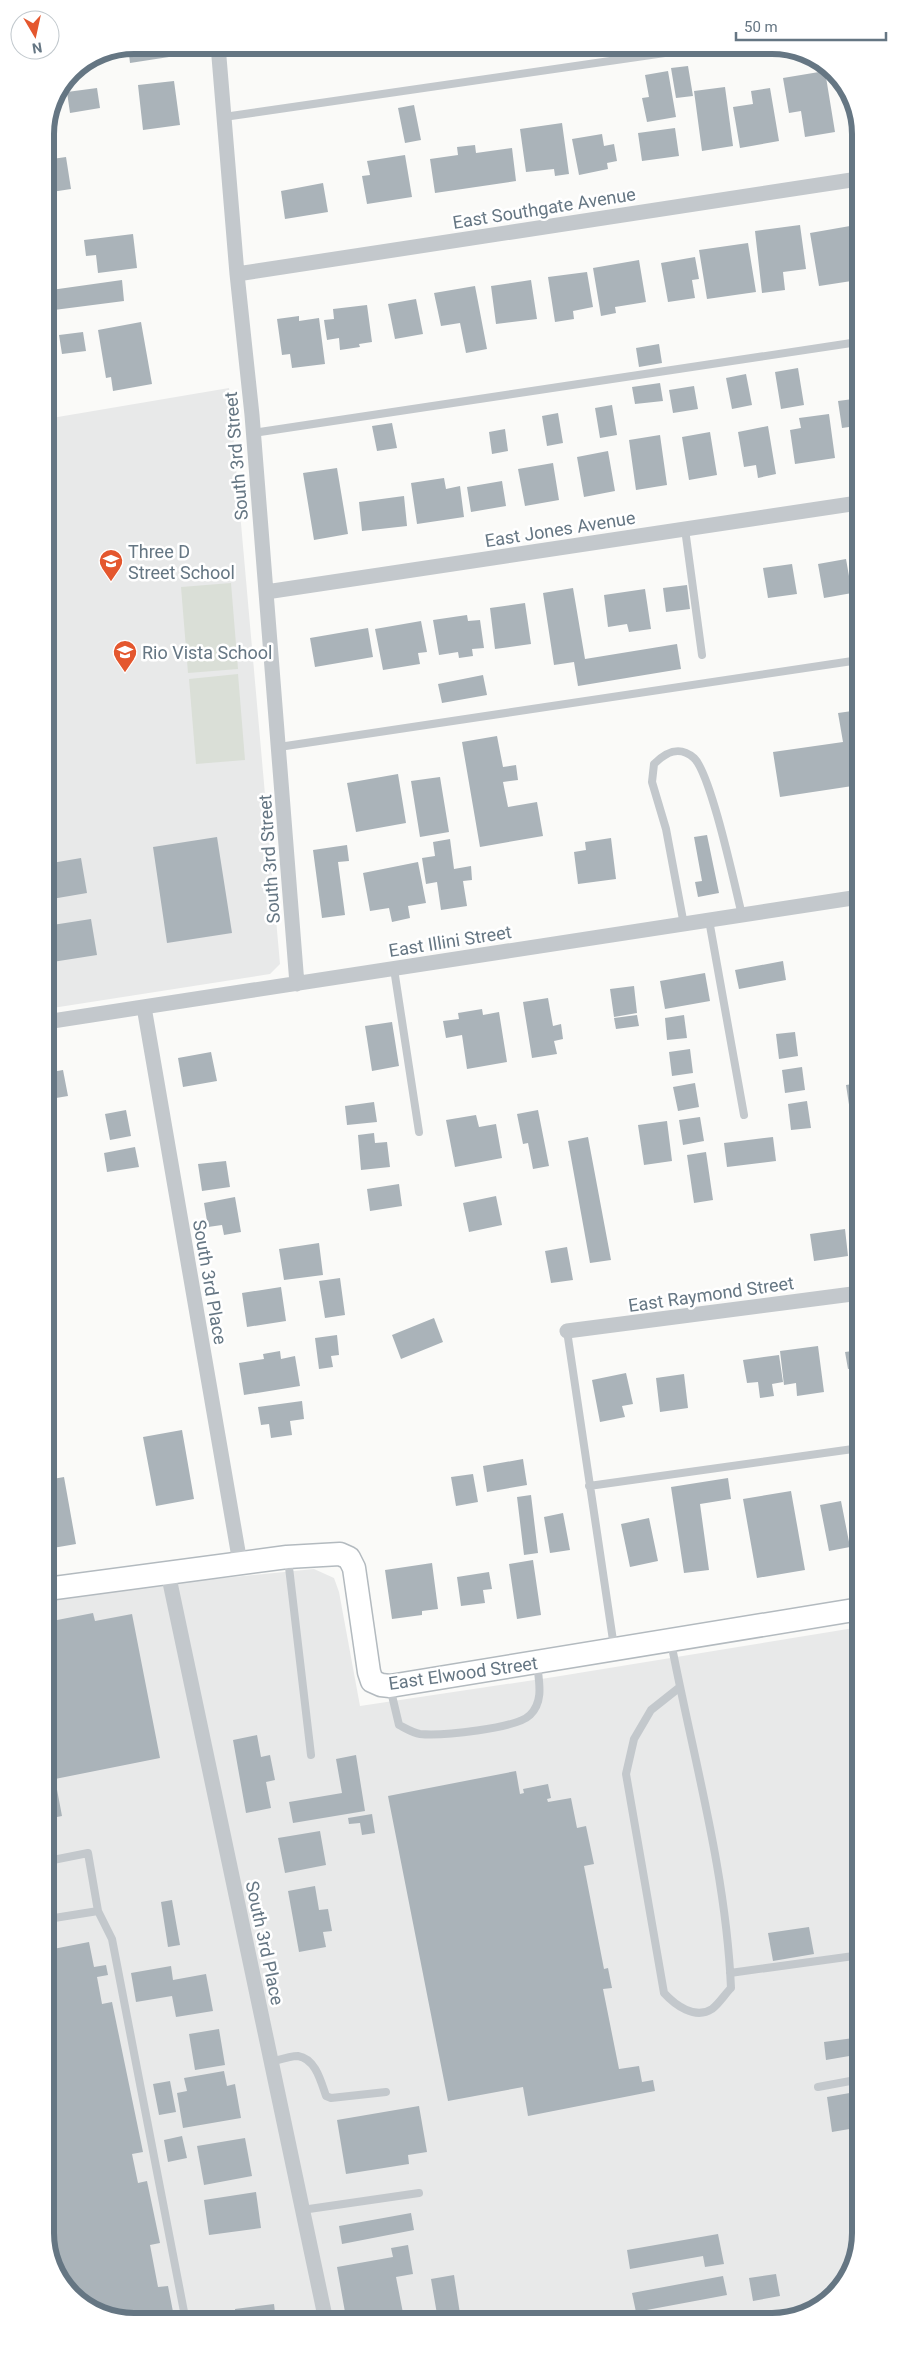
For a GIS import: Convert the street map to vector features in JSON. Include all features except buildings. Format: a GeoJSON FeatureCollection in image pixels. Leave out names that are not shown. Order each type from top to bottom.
{"type":"FeatureCollection","features":[{"type":"Feature","properties":{"kind":"street","name":"South 3rd Street"},"geometry":{"type":"LineString","coordinates":[[219,54],[237,274],[253,433],[297,984]]}},
{"type":"Feature","properties":{"kind":"street","name":"East Southgate Avenue"},"geometry":{"type":"LineString","coordinates":[[237,274],[852,180]]}},
{"type":"Feature","properties":{"kind":"street","name":"East Jones Avenue"},"geometry":{"type":"LineString","coordinates":[[266,592],[852,504]]}},
{"type":"Feature","properties":{"kind":"street","name":"East Illini Street"},"geometry":{"type":"LineString","coordinates":[[54,1021],[852,898]]}},
{"type":"Feature","properties":{"kind":"street","name":"South 3rd Place"},"geometry":{"type":"LineString","coordinates":[[144,1007],[240,1564]]}},
{"type":"Feature","properties":{"kind":"street","name":"East Raymond Street"},"geometry":{"type":"LineString","coordinates":[[567,1332],[852,1294]]}},
{"type":"Feature","properties":{"kind":"street","name":"East Elwood Street"},"geometry":{"type":"LineString","coordinates":[[54,1588],[287,1557],[340,1554],[349,1558],[354,1568],[369,1672],[372,1681],[380,1685],[390,1686],[852,1610]]}},
{"type":"Feature","properties":{"kind":"street","name":"South 3rd Place"},"geometry":{"type":"LineString","coordinates":[[168,1573],[324,2313]]}},
{"type":"Feature","properties":{"kind":"lane"},"geometry":{"type":"LineString","coordinates":[[224,117],[658,54]]}},
{"type":"Feature","properties":{"kind":"lane"},"geometry":{"type":"LineString","coordinates":[[253,433],[852,343]]}},
{"type":"Feature","properties":{"kind":"lane"},"geometry":{"type":"LineString","coordinates":[[685,529],[702,655]]}},
{"type":"Feature","properties":{"kind":"lane"},"geometry":{"type":"LineString","coordinates":[[279,747],[852,661]]}},
{"type":"Feature","properties":{"kind":"lane"},"geometry":{"type":"LineString","coordinates":[[684,925],[666,829],[652,782],[654,764],[665,753],[682,751],[695,758],[704,776],[714,804],[742,915]]}},
{"type":"Feature","properties":{"kind":"lane"},"geometry":{"type":"LineString","coordinates":[[709,920],[744,1116]]}},
{"type":"Feature","properties":{"kind":"lane"},"geometry":{"type":"LineString","coordinates":[[394,969],[419,1132]]}},
{"type":"Feature","properties":{"kind":"lane"},"geometry":{"type":"LineString","coordinates":[[567,1332],[615,1649]]}},
{"type":"Feature","properties":{"kind":"lane"},"geometry":{"type":"LineString","coordinates":[[589,1486],[852,1449]]}},
{"type":"Feature","properties":{"kind":"lane"},"geometry":{"type":"LineString","coordinates":[[287,1557],[311,1755]]}},
{"type":"Feature","properties":{"kind":"lane"},"geometry":{"type":"LineString","coordinates":[[671,1640],[703,1788],[728,1940],[731,1988],[712,2010],[692,2013],[673,2004],[664,1993],[626,1774],[634,1739],[651,1710],[680,1687]]}},
{"type":"Feature","properties":{"kind":"lane"},"geometry":{"type":"LineString","coordinates":[[390,1686],[399,1724],[418,1734],[445,1735],[512,1723],[530,1715],[539,1701],[537,1662]]}},
{"type":"Feature","properties":{"kind":"lane"},"geometry":{"type":"LineString","coordinates":[[54,1860],[88,1853],[98,1911],[112,1940],[184,2313]]}},
{"type":"Feature","properties":{"kind":"lane"},"geometry":{"type":"LineString","coordinates":[[54,1918],[98,1911]]}},
{"type":"Feature","properties":{"kind":"lane"},"geometry":{"type":"LineString","coordinates":[[730,1973],[852,1956]]}},
{"type":"Feature","properties":{"kind":"lane"},"geometry":{"type":"LineString","coordinates":[[271,2062],[298,2056],[310,2063],[318,2072],[326,2096],[331,2098],[386,2092]]}},
{"type":"Feature","properties":{"kind":"lane"},"geometry":{"type":"LineString","coordinates":[[818,2087],[852,2081]]}},
{"type":"Feature","properties":{"kind":"lane"},"geometry":{"type":"LineString","coordinates":[[302,2210],[418,2193]]}},
{"type":"Feature","properties":{"kind":"shaded area"},"geometry":{"type":"Polygon","coordinates":[[[229,388],[280,964],[270,974],[54,1008],[54,418],[229,388]]]}},
{"type":"Feature","properties":{"kind":"shaded area"},"geometry":{"type":"Polygon","coordinates":[[[231,583],[238,669],[188,673],[181,587],[231,583]]]}},
{"type":"Feature","properties":{"kind":"shaded area"},"geometry":{"type":"Polygon","coordinates":[[[238,674],[245,760],[196,764],[189,679],[238,674]]]}},
{"type":"Feature","properties":{"kind":"shaded area"},"geometry":{"type":"Polygon","coordinates":[[[314,1569],[334,1578],[339,1592],[360,1706],[554,1677],[852,1628],[852,2244],[844,2269],[836,2282],[825,2293],[817,2300],[803,2307],[783,2313],[128,2313],[114,2311],[62,2268],[54,2244],[54,1599],[154,1585],[314,1569]]]}},
{"type":"Feature","properties":{"kind":"place","name":"Three D Street School"},"geometry":{"type":"Point","coordinates":[111,582]}},
{"type":"Feature","properties":{"kind":"place","name":"Rio Vista School"},"geometry":{"type":"Point","coordinates":[125,673]}}]}
